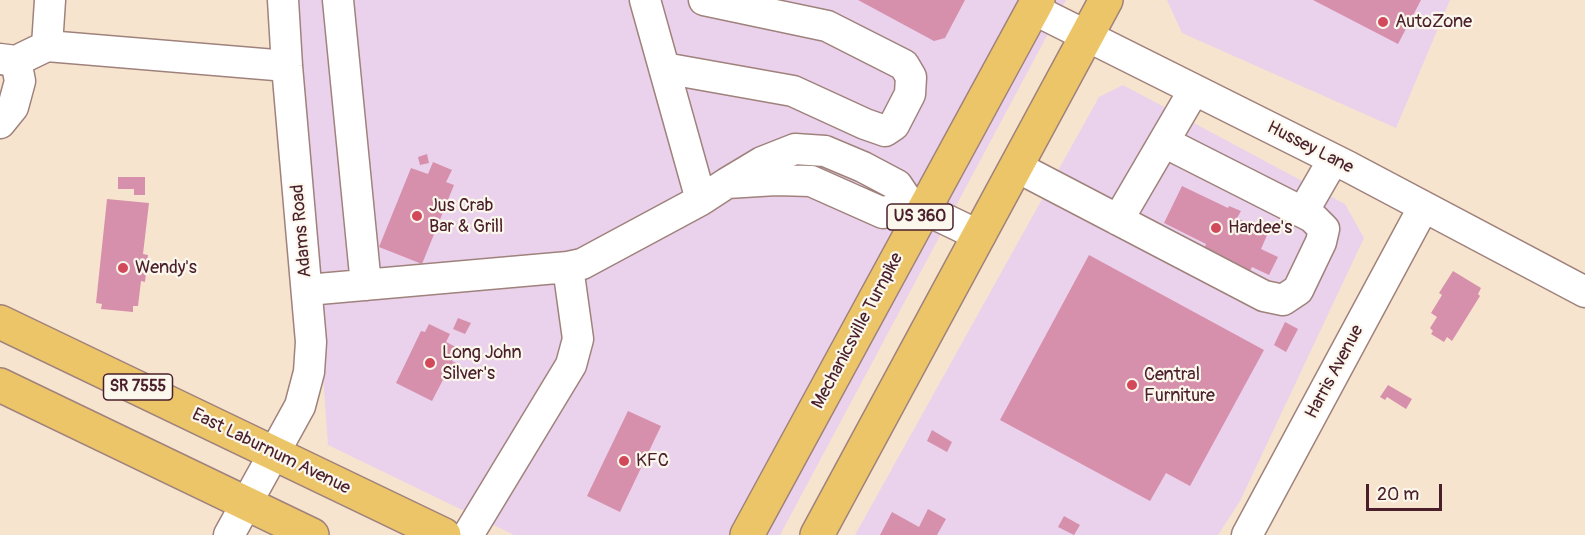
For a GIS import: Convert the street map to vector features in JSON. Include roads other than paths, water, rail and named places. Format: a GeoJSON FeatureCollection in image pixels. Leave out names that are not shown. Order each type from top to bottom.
{"type":"FeatureCollection","features":[{"type":"Feature","properties":{"kind":"main road","name":"US 360"},"geometry":{"type":"LineString","coordinates":[[817,535],[1106,0]]}},
{"type":"Feature","properties":{"kind":"main road","name":"Mechanicsville Turnpike"},"geometry":{"type":"LineString","coordinates":[[747,535],[917,206],[1036,5]]}},
{"type":"Feature","properties":{"kind":"main road","name":"East Laburnum Avenue"},"geometry":{"type":"LineString","coordinates":[[0,322],[444,535]]}},
{"type":"Feature","properties":{"kind":"main road"},"geometry":{"type":"LineString","coordinates":[[0,385],[312,535]]}},
{"type":"Feature","properties":{"kind":"street"},"geometry":{"type":"LineString","coordinates":[[47,46],[50,0]]}},
{"type":"Feature","properties":{"kind":"street"},"geometry":{"type":"LineString","coordinates":[[338,0],[366,285]]}},
{"type":"Feature","properties":{"kind":"street"},"geometry":{"type":"LineString","coordinates":[[645,0],[701,200]]}},
{"type":"Feature","properties":{"kind":"street"},"geometry":{"type":"LineString","coordinates":[[664,68],[793,91],[885,131],[894,125],[910,94],[911,77],[904,65],[827,26],[704,0]]}},
{"type":"Feature","properties":{"kind":"street","name":"Adams Road"},"geometry":{"type":"LineString","coordinates":[[230,535],[300,406],[309,372],[311,342],[287,66],[291,2]]}},
{"type":"Feature","properties":{"kind":"street","name":"Hussey Lane"},"geometry":{"type":"LineString","coordinates":[[1036,5],[1086,36],[1333,159],[1585,292]]}},
{"type":"Feature","properties":{"kind":"street"},"geometry":{"type":"LineString","coordinates":[[0,123],[13,107],[20,81],[8,60],[47,46],[287,66]]}},
{"type":"Feature","properties":{"kind":"street"},"geometry":{"type":"LineString","coordinates":[[1118,220],[1194,90]]}},
{"type":"Feature","properties":{"kind":"street"},"geometry":{"type":"LineString","coordinates":[[1017,167],[1264,296],[1283,300],[1298,290],[1321,242],[1324,229],[1303,212],[1164,142]]}},
{"type":"Feature","properties":{"kind":"street"},"geometry":{"type":"LineString","coordinates":[[307,290],[582,264],[701,200],[762,162],[795,149],[825,151],[863,167],[897,185],[917,206],[980,236]]}},
{"type":"Feature","properties":{"kind":"street"},"geometry":{"type":"LineString","coordinates":[[1303,212],[1333,159]]}},
{"type":"Feature","properties":{"kind":"street","name":"Harris Avenue"},"geometry":{"type":"LineString","coordinates":[[1247,535],[1423,208]]}},
{"type":"Feature","properties":{"kind":"street"},"geometry":{"type":"LineString","coordinates":[[468,535],[571,366],[578,339],[568,267]]}},
{"type":"Feature","properties":{"kind":"place","name":"AutoZone"},"geometry":{"type":"Point","coordinates":[1383,22]}},
{"type":"Feature","properties":{"kind":"place","name":"Jus Crab Bar & Grill"},"geometry":{"type":"Point","coordinates":[417,216]}},
{"type":"Feature","properties":{"kind":"place","name":"Hardee's"},"geometry":{"type":"Point","coordinates":[1216,228]}},
{"type":"Feature","properties":{"kind":"place","name":"Wendy's"},"geometry":{"type":"Point","coordinates":[123,268]}},
{"type":"Feature","properties":{"kind":"place","name":"Long John Silver's"},"geometry":{"type":"Point","coordinates":[430,363]}},
{"type":"Feature","properties":{"kind":"place","name":"Central Furniture"},"geometry":{"type":"Point","coordinates":[1132,385]}},
{"type":"Feature","properties":{"kind":"place","name":"KFC"},"geometry":{"type":"Point","coordinates":[624,461]}}]}
